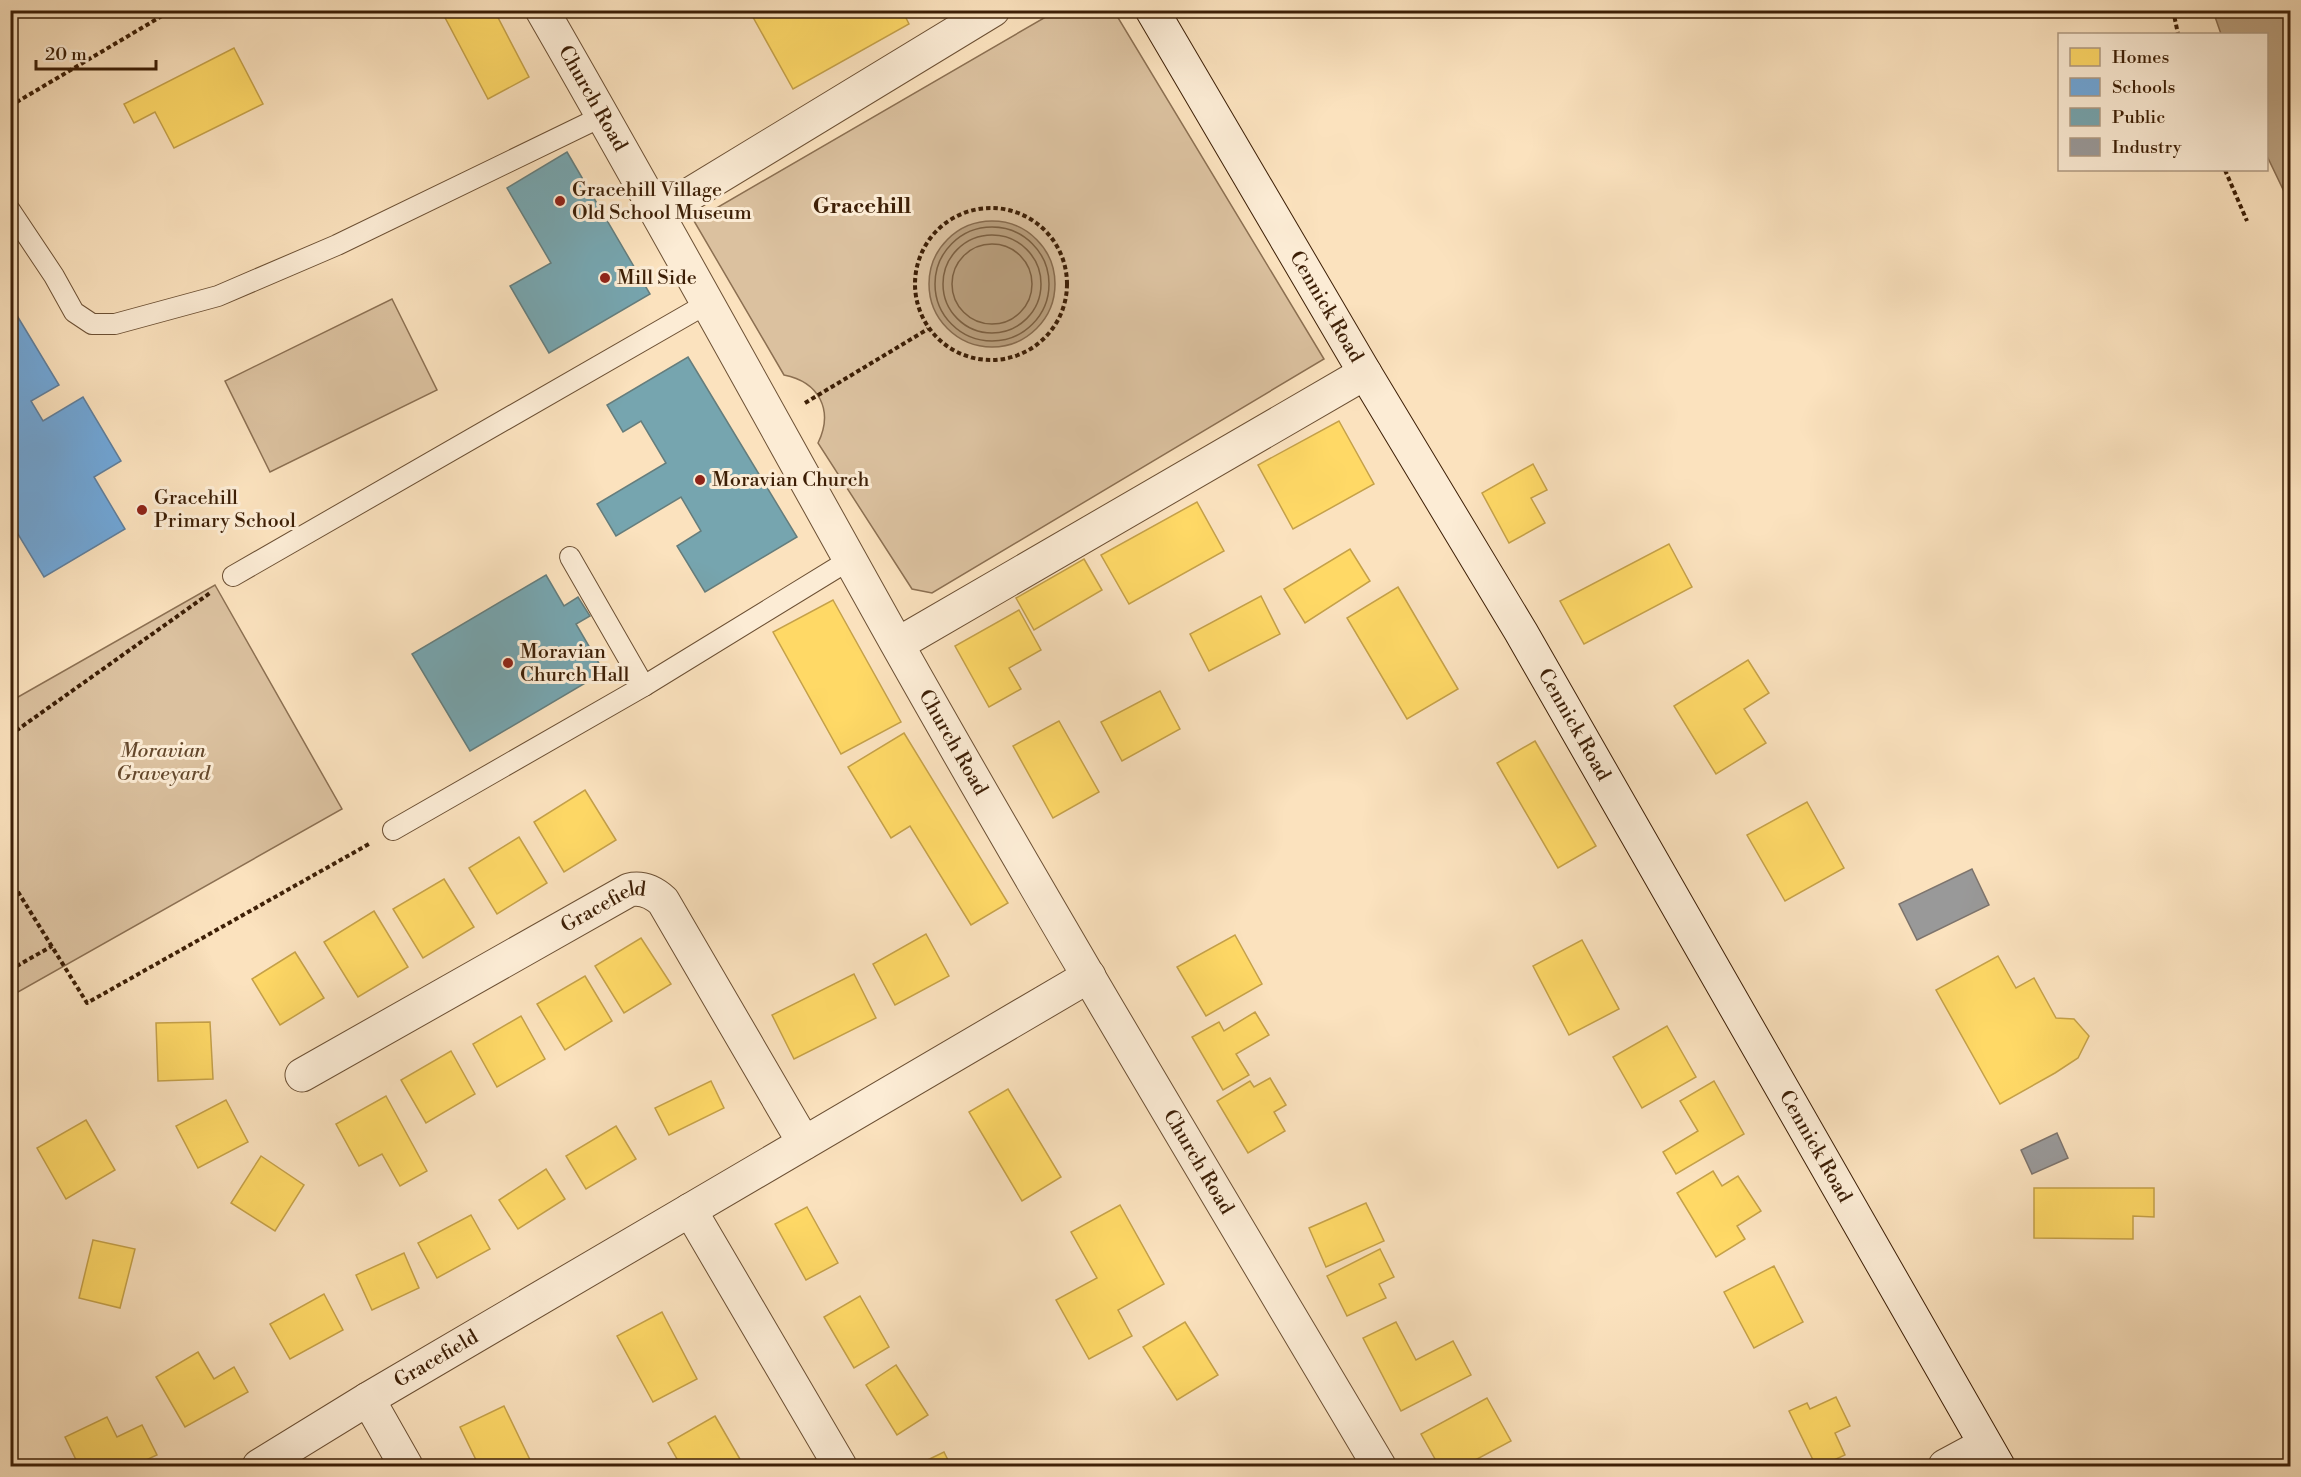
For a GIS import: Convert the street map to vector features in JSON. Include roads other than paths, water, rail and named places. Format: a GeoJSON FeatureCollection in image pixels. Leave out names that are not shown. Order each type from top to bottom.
{"type":"FeatureCollection","features":[{"type":"Feature","properties":{"kind":"street","name":"Church Road"},"geometry":{"type":"LineString","coordinates":[[542,10],[659,213],[898,644],[1089,976],[1379,1467]]}},
{"type":"Feature","properties":{"kind":"street"},"geometry":{"type":"LineString","coordinates":[[659,213],[993,10]]}},
{"type":"Feature","properties":{"kind":"street","name":"Cennick Road"},"geometry":{"type":"LineString","coordinates":[[1152,10],[1551,684],[1991,1456]]}},
{"type":"Feature","properties":{"kind":"street"},"geometry":{"type":"LineString","coordinates":[[898,644],[1365,373]]}},
{"type":"Feature","properties":{"kind":"street","name":"Gracefield"},"geometry":{"type":"LineString","coordinates":[[302,1075],[629,890],[640,889],[649,891],[663,901],[804,1143]]}},
{"type":"Feature","properties":{"kind":"street","name":"Gracefield"},"geometry":{"type":"LineString","coordinates":[[259,1467],[295,1442],[1089,976]]}},
{"type":"Feature","properties":{"kind":"street"},"geometry":{"type":"LineString","coordinates":[[690,1210],[840,1467]]}},
{"type":"Feature","properties":{"kind":"street"},"geometry":{"type":"LineString","coordinates":[[368,1399],[406,1467]]}},
{"type":"Feature","properties":{"kind":"street"},"geometry":{"type":"LineString","coordinates":[[1945,1467],[1991,1456]]}},
{"type":"Feature","properties":{"kind":"lane"},"geometry":{"type":"LineString","coordinates":[[10,210],[54,276],[74,312],[92,324],[116,324],[218,296],[337,245],[603,116]]}},
{"type":"Feature","properties":{"kind":"lane"},"geometry":{"type":"LineString","coordinates":[[233,576],[708,303]]}},
{"type":"Feature","properties":{"kind":"lane"},"geometry":{"type":"LineString","coordinates":[[570,557],[645,686]]}},
{"type":"Feature","properties":{"kind":"lane"},"geometry":{"type":"LineString","coordinates":[[393,830],[645,686],[851,559]]}},
{"type":"Feature","properties":{"kind":"water"},"geometry":{"type":"Polygon","coordinates":[[[2213,11],[2290,11],[2290,204],[2268,158],[2268,33],[2221,33],[2213,11]]]}},
{"type":"Feature","properties":{"kind":"water"},"geometry":{"type":"Polygon","coordinates":[[[992,221],[1016,226],[1036,240],[1050,260],[1055,284],[1050,308],[1036,328],[1016,342],[992,347],[968,342],[948,328],[934,308],[929,284],[934,260],[948,240],[968,226],[992,221]]]}},
{"type":"Feature","properties":{"kind":"place","name":"Gracehill Village Old School Museum"},"geometry":{"type":"Point","coordinates":[560,201]}},
{"type":"Feature","properties":{"kind":"place","name":"Mill Side"},"geometry":{"type":"Point","coordinates":[605,278]}},
{"type":"Feature","properties":{"kind":"place","name":"Moravian Church"},"geometry":{"type":"Point","coordinates":[700,480]}},
{"type":"Feature","properties":{"kind":"place","name":"Gracehill Primary School"},"geometry":{"type":"Point","coordinates":[142,510]}},
{"type":"Feature","properties":{"kind":"place","name":"Moravian Church Hall"},"geometry":{"type":"Point","coordinates":[508,663]}},
{"type":"Feature","properties":{"kind":"district","name":"Gracehill"},"geometry":{"type":"Point","coordinates":[862,206]}},
{"type":"Feature","properties":{"kind":"park label","name":"Moravian Graveyard"},"geometry":{"type":"Point","coordinates":[163,762]}}]}
